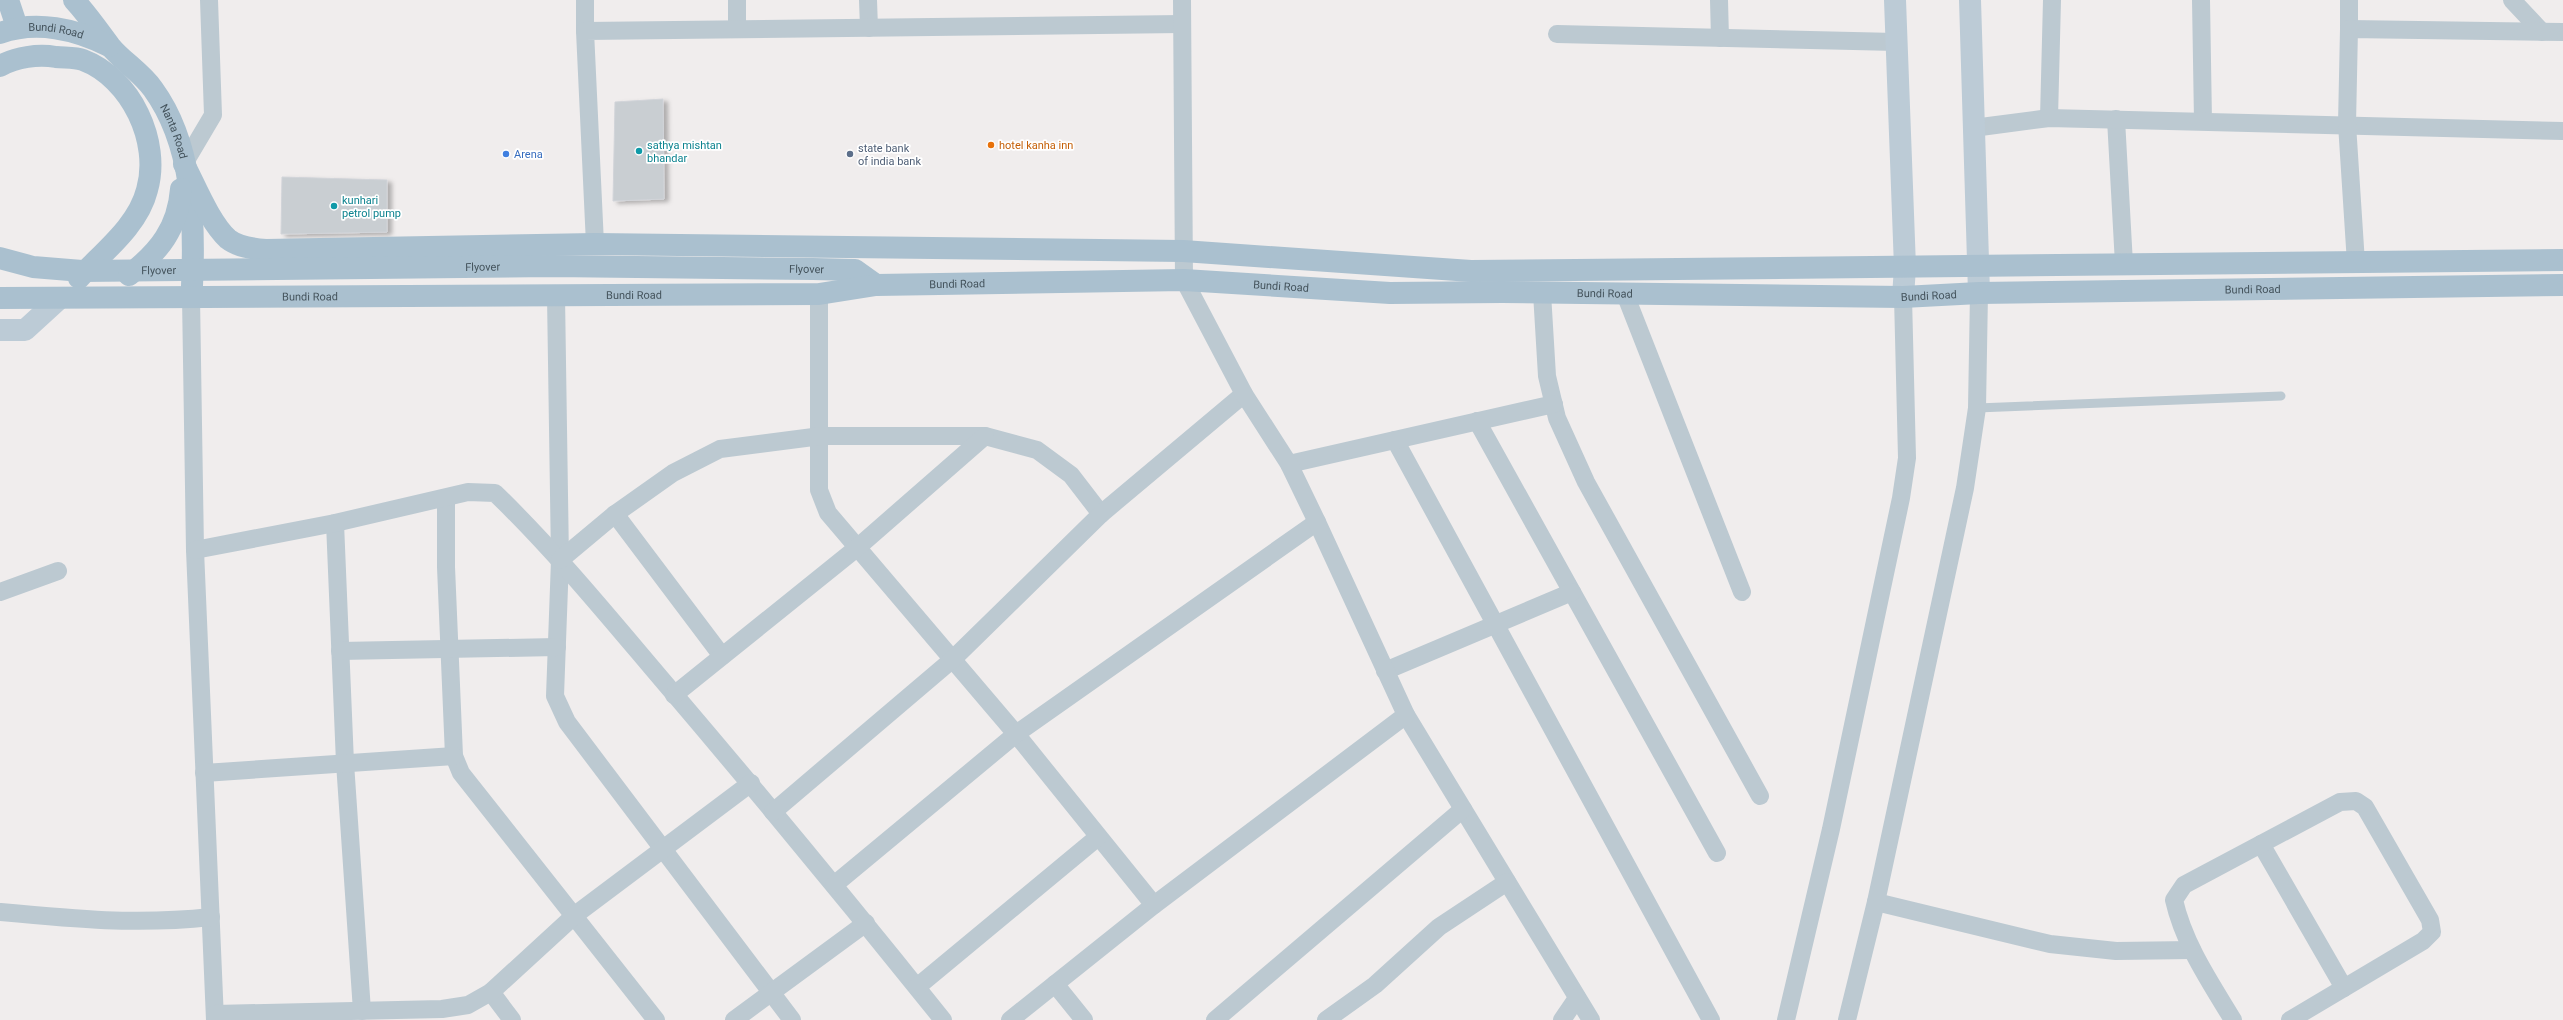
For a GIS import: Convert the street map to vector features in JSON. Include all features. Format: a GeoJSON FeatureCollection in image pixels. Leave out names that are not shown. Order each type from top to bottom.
{"type":"FeatureCollection","features":[{"type":"Feature","properties":{"kind":"main road"},"geometry":{"type":"LineString","coordinates":[[8,0],[8,30]]}},
{"type":"Feature","properties":{"kind":"main road","name":"Nanta Road"},"geometry":{"type":"LineString","coordinates":[[74,0],[89,16],[110,47],[152,88],[169,117],[184,164],[193,224],[191,297]]}},
{"type":"Feature","properties":{"kind":"main road","name":"Bundi Road"},"geometry":{"type":"LineString","coordinates":[[8,30],[55,28],[86,34],[110,47]]}},
{"type":"Feature","properties":{"kind":"main road"},"geometry":{"type":"LineString","coordinates":[[0,66],[9,61],[43,55],[83,60],[110,77],[128,95],[139,112],[145,128],[150,153],[151,175],[138,210],[127,228],[60,298]]}},
{"type":"Feature","properties":{"kind":"main road"},"geometry":{"type":"LineString","coordinates":[[184,164],[218,227],[228,239],[247,248],[266,250],[595,244],[1183,251],[1471,270],[2563,260]]}},
{"type":"Feature","properties":{"kind":"main road"},"geometry":{"type":"LineString","coordinates":[[90,298],[122,280],[140,266],[156,252],[169,235],[180,207],[184,164]]}},
{"type":"Feature","properties":{"kind":"main road","name":"Flyover"},"geometry":{"type":"LineString","coordinates":[[0,258],[33,267],[82,271],[553,266],[855,270],[876,285]]}},
{"type":"Feature","properties":{"kind":"main road","name":"Bundi Road"},"geometry":{"type":"LineString","coordinates":[[0,297],[90,298],[819,294],[876,285],[1184,280],[1390,293],[1903,297],[1979,293],[2563,285]]}},
{"type":"Feature","properties":{"kind":"street"},"geometry":{"type":"LineString","coordinates":[[184,164],[213,116],[209,0]]}},
{"type":"Feature","properties":{"kind":"street"},"geometry":{"type":"LineString","coordinates":[[585,0],[585,31],[595,244]]}},
{"type":"Feature","properties":{"kind":"street"},"geometry":{"type":"LineString","coordinates":[[737,0],[737,29]]}},
{"type":"Feature","properties":{"kind":"street"},"geometry":{"type":"LineString","coordinates":[[868,0],[869,28]]}},
{"type":"Feature","properties":{"kind":"street"},"geometry":{"type":"LineString","coordinates":[[1182,0],[1184,280],[1244,394],[1288,464],[1317,522],[1406,716],[1591,1020]]}},
{"type":"Feature","properties":{"kind":"street"},"geometry":{"type":"LineString","coordinates":[[1719,0],[1720,38]]}},
{"type":"Feature","properties":{"kind":"street"},"geometry":{"type":"LineString","coordinates":[[1786,1020],[1831,829],[1901,498],[1907,458],[1903,297],[1905,267],[1895,0]]}},
{"type":"Feature","properties":{"kind":"street"},"geometry":{"type":"LineString","coordinates":[[1847,1020],[1876,902],[1965,488],[1977,408],[1979,266],[1973,128],[1970,0]]}},
{"type":"Feature","properties":{"kind":"street"},"geometry":{"type":"LineString","coordinates":[[2049,118],[2052,0]]}},
{"type":"Feature","properties":{"kind":"street"},"geometry":{"type":"LineString","coordinates":[[2201,0],[2204,121]]}},
{"type":"Feature","properties":{"kind":"street"},"geometry":{"type":"LineString","coordinates":[[2349,0],[2347,124],[2356,263]]}},
{"type":"Feature","properties":{"kind":"street"},"geometry":{"type":"LineString","coordinates":[[2512,0],[2542,32]]}},
{"type":"Feature","properties":{"kind":"street"},"geometry":{"type":"LineString","coordinates":[[585,31],[1182,24]]}},
{"type":"Feature","properties":{"kind":"street"},"geometry":{"type":"LineString","coordinates":[[2349,29],[2563,32]]}},
{"type":"Feature","properties":{"kind":"street"},"geometry":{"type":"LineString","coordinates":[[1557,34],[1896,42]]}},
{"type":"Feature","properties":{"kind":"street"},"geometry":{"type":"LineString","coordinates":[[1973,128],[2049,118],[2347,124],[2563,131]]}},
{"type":"Feature","properties":{"kind":"street"},"geometry":{"type":"LineString","coordinates":[[2116,119],[2124,264]]}},
{"type":"Feature","properties":{"kind":"street"},"geometry":{"type":"LineString","coordinates":[[1542,293],[1547,376],[1557,418],[1586,482],[1760,796]]}},
{"type":"Feature","properties":{"kind":"street"},"geometry":{"type":"LineString","coordinates":[[819,294],[821,436],[819,490],[828,512],[1016,734],[1154,905]]}},
{"type":"Feature","properties":{"kind":"street"},"geometry":{"type":"LineString","coordinates":[[1625,294],[1742,592]]}},
{"type":"Feature","properties":{"kind":"street"},"geometry":{"type":"LineString","coordinates":[[556,296],[560,560],[555,696],[567,722],[792,1020]]}},
{"type":"Feature","properties":{"kind":"street"},"geometry":{"type":"LineString","coordinates":[[191,297],[195,550],[215,1017],[442,1009],[468,1005],[491,992],[575,915],[663,851],[751,783]]}},
{"type":"Feature","properties":{"kind":"street"},"geometry":{"type":"LineString","coordinates":[[0,330],[25,330],[60,298]]}},
{"type":"Feature","properties":{"kind":"street"},"geometry":{"type":"LineString","coordinates":[[773,812],[953,660],[1100,514],[1244,394]]}},
{"type":"Feature","properties":{"kind":"street"},"geometry":{"type":"LineString","coordinates":[[1288,464],[1554,404]]}},
{"type":"Feature","properties":{"kind":"street"},"geometry":{"type":"LineString","coordinates":[[1477,421],[1717,853]]}},
{"type":"Feature","properties":{"kind":"street"},"geometry":{"type":"LineString","coordinates":[[560,560],[615,514],[673,473],[720,449],[821,436],[985,436],[1037,450],[1058,463],[1071,475],[1100,514]]}},
{"type":"Feature","properties":{"kind":"street"},"geometry":{"type":"LineString","coordinates":[[674,694],[858,547],[985,436]]}},
{"type":"Feature","properties":{"kind":"street"},"geometry":{"type":"LineString","coordinates":[[1395,440],[1711,1020]]}},
{"type":"Feature","properties":{"kind":"street"},"geometry":{"type":"LineString","coordinates":[[195,550],[335,523],[468,492],[495,493],[544,541],[751,783],[773,812],[866,923],[943,1020]]}},
{"type":"Feature","properties":{"kind":"street"},"geometry":{"type":"LineString","coordinates":[[446,498],[449,650],[454,756],[461,774],[575,915],[656,1020]]}},
{"type":"Feature","properties":{"kind":"street"},"geometry":{"type":"LineString","coordinates":[[615,514],[722,656]]}},
{"type":"Feature","properties":{"kind":"street"},"geometry":{"type":"LineString","coordinates":[[834,885],[1016,734],[1317,522]]}},
{"type":"Feature","properties":{"kind":"street"},"geometry":{"type":"LineString","coordinates":[[335,523],[345,763],[362,1011]]}},
{"type":"Feature","properties":{"kind":"street"},"geometry":{"type":"LineString","coordinates":[[0,592],[58,571]]}},
{"type":"Feature","properties":{"kind":"street"},"geometry":{"type":"LineString","coordinates":[[1385,671],[1497,625],[1572,592]]}},
{"type":"Feature","properties":{"kind":"street"},"geometry":{"type":"LineString","coordinates":[[340,651],[557,648]]}},
{"type":"Feature","properties":{"kind":"street"},"geometry":{"type":"LineString","coordinates":[[1010,1020],[1154,905],[1406,716]]}},
{"type":"Feature","properties":{"kind":"street"},"geometry":{"type":"LineString","coordinates":[[204,773],[454,756]]}},
{"type":"Feature","properties":{"kind":"street"},"geometry":{"type":"LineString","coordinates":[[2233,1020],[2192,950],[2178,917],[2174,900],[2184,885],[2340,802],[2356,801],[2365,807],[2430,920],[2432,932],[2423,941],[2290,1020]]}},
{"type":"Feature","properties":{"kind":"street"},"geometry":{"type":"LineString","coordinates":[[1215,1020],[1462,809]]}},
{"type":"Feature","properties":{"kind":"street"},"geometry":{"type":"LineString","coordinates":[[917,987],[1098,837]]}},
{"type":"Feature","properties":{"kind":"street"},"geometry":{"type":"LineString","coordinates":[[2260,844],[2344,988]]}},
{"type":"Feature","properties":{"kind":"street"},"geometry":{"type":"LineString","coordinates":[[1326,1020],[1375,985],[1439,927],[1507,882]]}},
{"type":"Feature","properties":{"kind":"street"},"geometry":{"type":"LineString","coordinates":[[1876,902],[2050,944],[2116,951],[2192,950]]}},
{"type":"Feature","properties":{"kind":"street"},"geometry":{"type":"LineString","coordinates":[[0,912],[121,922],[167,922],[211,918]]}},
{"type":"Feature","properties":{"kind":"street"},"geometry":{"type":"LineString","coordinates":[[734,1020],[866,923]]}},
{"type":"Feature","properties":{"kind":"street"},"geometry":{"type":"LineString","coordinates":[[1055,984],[1084,1020]]}},
{"type":"Feature","properties":{"kind":"street"},"geometry":{"type":"LineString","coordinates":[[491,992],[512,1020]]}},
{"type":"Feature","properties":{"kind":"street"},"geometry":{"type":"LineString","coordinates":[[1562,1020],[1577,998]]}},
{"type":"Feature","properties":{"kind":"lane"},"geometry":{"type":"LineString","coordinates":[[1977,408],[2281,396]]}},
{"type":"Feature","properties":{"kind":"building","name":"sathya mishtan bhandar"},"geometry":{"type":"Polygon","coordinates":[[[663,99],[664,199],[613,201],[615,102],[663,99]]]}},
{"type":"Feature","properties":{"kind":"building","name":"kunhari petrol pump"},"geometry":{"type":"Polygon","coordinates":[[[282,177],[387,180],[387,232],[281,234],[282,177]]]}},
{"type":"Feature","properties":{"kind":"place","name":"hotel kanha inn"},"geometry":{"type":"Point","coordinates":[991,145]}},
{"type":"Feature","properties":{"kind":"place","name":"sathya mishtan bhandar"},"geometry":{"type":"Point","coordinates":[639,151]}},
{"type":"Feature","properties":{"kind":"place","name":"Arena"},"geometry":{"type":"Point","coordinates":[506,154]}},
{"type":"Feature","properties":{"kind":"place","name":"state bank of india bank"},"geometry":{"type":"Point","coordinates":[850,154]}},
{"type":"Feature","properties":{"kind":"place","name":"kunhari petrol pump"},"geometry":{"type":"Point","coordinates":[334,206]}}]}
